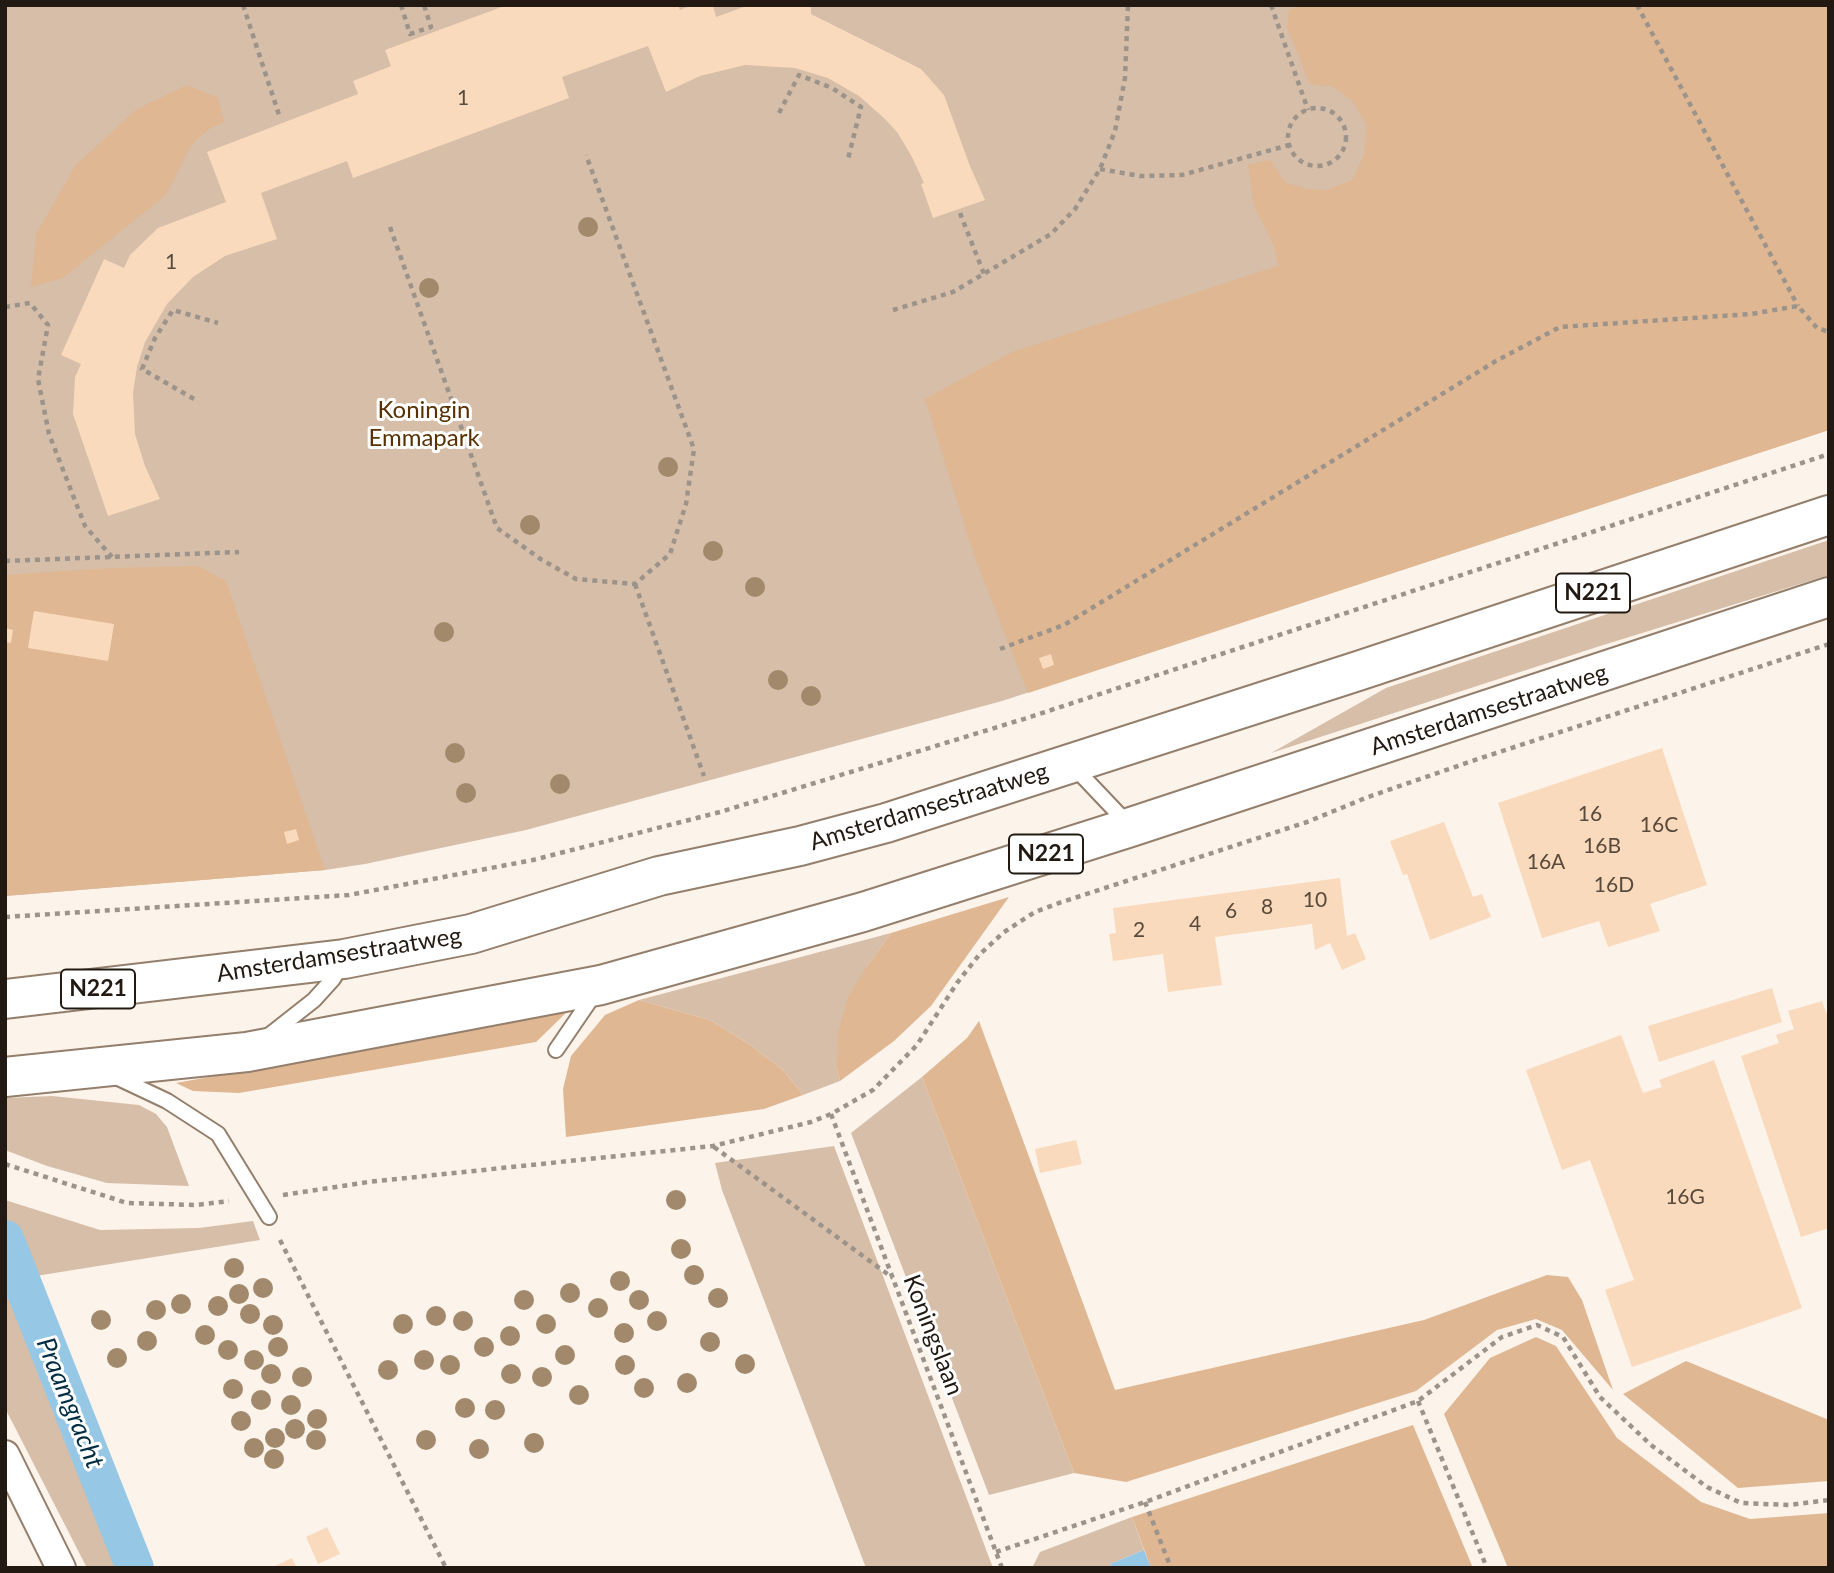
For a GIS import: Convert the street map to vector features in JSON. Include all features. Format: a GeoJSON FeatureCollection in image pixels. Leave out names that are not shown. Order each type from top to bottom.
{"type":"FeatureCollection","features":[{"type":"Feature","properties":{"kind":"main road","name":"Amsterdamsestraatweg"},"geometry":{"type":"LineString","coordinates":[[5,999],[344,959],[471,934],[659,876],[800,846],[886,823],[1829,515]]}},
{"type":"Feature","properties":{"kind":"main road","name":"Amsterdamsestraatweg"},"geometry":{"type":"LineString","coordinates":[[5,1077],[247,1052],[601,985],[863,912],[1131,827],[1829,597]]}},
{"type":"Feature","properties":{"kind":"street"},"geometry":{"type":"LineString","coordinates":[[5,1455],[61,1568]]}},
{"type":"Feature","properties":{"kind":"lane"},"geometry":{"type":"LineString","coordinates":[[1071,764],[1131,827]]}},
{"type":"Feature","properties":{"kind":"lane"},"geometry":{"type":"LineString","coordinates":[[247,1052],[314,1000],[333,979],[344,959]]}},
{"type":"Feature","properties":{"kind":"lane"},"geometry":{"type":"LineString","coordinates":[[556,1050],[601,985]]}},
{"type":"Feature","properties":{"kind":"lane"},"geometry":{"type":"LineString","coordinates":[[97,1068],[167,1101],[218,1134],[269,1217]]}},
{"type":"Feature","properties":{"kind":"path"},"geometry":{"type":"LineString","coordinates":[[243,5],[279,118]]}},
{"type":"Feature","properties":{"kind":"path"},"geometry":{"type":"LineString","coordinates":[[401,5],[410,34],[431,27],[424,5]]}},
{"type":"Feature","properties":{"kind":"path"},"geometry":{"type":"LineString","coordinates":[[893,310],[953,292],[1051,234],[1075,209],[1100,169],[1115,131],[1125,78],[1128,5]]}},
{"type":"Feature","properties":{"kind":"path"},"geometry":{"type":"LineString","coordinates":[[1270,5],[1308,110]]}},
{"type":"Feature","properties":{"kind":"path"},"geometry":{"type":"LineString","coordinates":[[1637,5],[1798,306],[1818,328],[1829,332]]}},
{"type":"Feature","properties":{"kind":"path"},"geometry":{"type":"LineString","coordinates":[[779,113],[799,75],[832,88],[861,107],[848,159]]}},
{"type":"Feature","properties":{"kind":"path"},"geometry":{"type":"LineString","coordinates":[[1323,108],[1339,118],[1346,134],[1342,152],[1329,164],[1310,165],[1294,154],[1289,145],[1291,125],[1308,110],[1323,108]]}},
{"type":"Feature","properties":{"kind":"path"},"geometry":{"type":"LineString","coordinates":[[1100,169],[1140,176],[1182,175],[1289,145]]}},
{"type":"Feature","properties":{"kind":"path"},"geometry":{"type":"LineString","coordinates":[[390,227],[497,528],[542,560],[576,579],[635,584],[670,554],[686,504],[694,449],[586,155]]}},
{"type":"Feature","properties":{"kind":"path"},"geometry":{"type":"LineString","coordinates":[[960,213],[984,274]]}},
{"type":"Feature","properties":{"kind":"path"},"geometry":{"type":"LineString","coordinates":[[5,307],[30,303],[48,326],[38,379],[49,434],[85,526],[111,557]]}},
{"type":"Feature","properties":{"kind":"path"},"geometry":{"type":"LineString","coordinates":[[1000,649],[1064,625],[1496,361],[1560,327],[1751,314],[1798,306]]}},
{"type":"Feature","properties":{"kind":"path"},"geometry":{"type":"LineString","coordinates":[[194,399],[142,369],[155,338],[173,310],[218,323]]}},
{"type":"Feature","properties":{"kind":"path"},"geometry":{"type":"LineString","coordinates":[[5,917],[349,895],[546,857],[720,812],[1013,722],[1829,454]]}},
{"type":"Feature","properties":{"kind":"path"},"geometry":{"type":"LineString","coordinates":[[5,561],[239,552]]}},
{"type":"Feature","properties":{"kind":"path"},"geometry":{"type":"LineString","coordinates":[[635,584],[704,776]]}},
{"type":"Feature","properties":{"kind":"path"},"geometry":{"type":"LineString","coordinates":[[5,1164],[127,1203],[197,1205],[368,1182],[713,1146],[790,1127],[831,1114],[873,1090],[917,1045],[979,954],[1004,932],[1035,912],[1307,822],[1368,797],[1478,759],[1829,644]]}},
{"type":"Feature","properties":{"kind":"path","name":"Koningslaan"},"geometry":{"type":"LineString","coordinates":[[831,1114],[1002,1568]]}},
{"type":"Feature","properties":{"kind":"path"},"geometry":{"type":"LineString","coordinates":[[713,1146],[893,1278]]}},
{"type":"Feature","properties":{"kind":"path"},"geometry":{"type":"LineString","coordinates":[[269,1217],[446,1568]]}},
{"type":"Feature","properties":{"kind":"path"},"geometry":{"type":"LineString","coordinates":[[996,1552],[1146,1502],[1418,1401],[1502,1337],[1537,1325],[1563,1337],[1600,1397],[1651,1445],[1707,1487],[1741,1503],[1789,1504],[1829,1500]]}},
{"type":"Feature","properties":{"kind":"path"},"geometry":{"type":"LineString","coordinates":[[1418,1401],[1487,1568]]}},
{"type":"Feature","properties":{"kind":"path"},"geometry":{"type":"LineString","coordinates":[[1146,1502],[1171,1568]]}},
{"type":"Feature","properties":{"kind":"green space","name":"Koningin Emmapark"},"geometry":{"type":"Polygon","coordinates":[[[5,5],[1829,5],[1829,430],[1002,701],[526,830],[325,870],[5,896],[5,5]]]}},
{"type":"Feature","properties":{"kind":"green space"},"geometry":{"type":"Polygon","coordinates":[[[1829,540],[1829,575],[1271,753],[1386,688],[1829,540]]]}},
{"type":"Feature","properties":{"kind":"green space"},"geometry":{"type":"Polygon","coordinates":[[[891,933],[867,966],[837,1070],[840,1081],[803,1095],[783,1070],[749,1044],[710,1020],[639,1000],[891,933]]]}},
{"type":"Feature","properties":{"kind":"green space"},"geometry":{"type":"Polygon","coordinates":[[[922,1077],[1074,1473],[989,1495],[851,1133],[922,1077]]]}},
{"type":"Feature","properties":{"kind":"green space"},"geometry":{"type":"Polygon","coordinates":[[[52,1096],[139,1105],[156,1114],[167,1127],[189,1186],[107,1183],[47,1166],[5,1150],[5,1098],[52,1096]]]}},
{"type":"Feature","properties":{"kind":"green space"},"geometry":{"type":"Polygon","coordinates":[[[834,1146],[993,1568],[866,1568],[722,1190],[715,1163],[834,1146]]]}},
{"type":"Feature","properties":{"kind":"green space"},"geometry":{"type":"Polygon","coordinates":[[[5,1200],[100,1230],[199,1228],[253,1221],[260,1240],[11,1280],[119,1568],[87,1568],[5,1408],[5,1200]]]}},
{"type":"Feature","properties":{"kind":"green space"},"geometry":{"type":"Polygon","coordinates":[[[1132,1517],[1144,1550],[1110,1564],[1111,1568],[1032,1568],[1040,1552],[1132,1517]]]}},
{"type":"Feature","properties":{"kind":"shaded area"},"geometry":{"type":"Polygon","coordinates":[[[1303,5],[1829,5],[1829,430],[1028,693],[974,555],[925,399],[1012,352],[1278,266],[1274,246],[1254,206],[1248,165],[1270,160],[1285,182],[1307,189],[1326,190],[1352,180],[1364,155],[1367,124],[1352,101],[1332,86],[1310,84],[1287,27],[1289,10],[1303,5]]]}},
{"type":"Feature","properties":{"kind":"shaded area"},"geometry":{"type":"Polygon","coordinates":[[[187,85],[218,98],[224,122],[209,129],[191,145],[166,195],[63,278],[31,287],[36,234],[76,165],[137,109],[187,85]]]}},
{"type":"Feature","properties":{"kind":"shaded area"},"geometry":{"type":"Polygon","coordinates":[[[198,566],[226,581],[325,870],[5,896],[5,575],[198,566]]]}},
{"type":"Feature","properties":{"kind":"shaded area"},"geometry":{"type":"Polygon","coordinates":[[[1009,897],[931,1006],[894,1041],[840,1081],[837,1070],[838,1033],[848,997],[891,933],[1009,897]]]}},
{"type":"Feature","properties":{"kind":"shaded area"},"geometry":{"type":"Polygon","coordinates":[[[639,1000],[710,1020],[749,1044],[783,1070],[803,1095],[764,1109],[566,1137],[563,1089],[571,1056],[605,1015],[639,1000]]]}},
{"type":"Feature","properties":{"kind":"shaded area"},"geometry":{"type":"Polygon","coordinates":[[[567,1012],[536,1042],[239,1093],[193,1091],[176,1083],[567,1012]]]}},
{"type":"Feature","properties":{"kind":"shaded area"},"geometry":{"type":"Polygon","coordinates":[[[979,1021],[1115,1390],[1424,1320],[1547,1275],[1568,1277],[1582,1300],[1613,1390],[1562,1330],[1536,1319],[1497,1330],[1416,1391],[1126,1482],[1074,1473],[922,1077],[967,1038],[979,1021]]]}},
{"type":"Feature","properties":{"kind":"shaded area"},"geometry":{"type":"Polygon","coordinates":[[[1536,1337],[1556,1346],[1617,1438],[1701,1502],[1750,1519],[1829,1513],[1829,1568],[1508,1568],[1444,1414],[1490,1358],[1536,1337]]]}},
{"type":"Feature","properties":{"kind":"shaded area"},"geometry":{"type":"Polygon","coordinates":[[[1686,1361],[1829,1420],[1829,1481],[1738,1488],[1623,1394],[1686,1361]]]}},
{"type":"Feature","properties":{"kind":"shaded area"},"geometry":{"type":"Polygon","coordinates":[[[1413,1425],[1473,1568],[1151,1568],[1132,1517],[1413,1425]]]}},
{"type":"Feature","properties":{"kind":"water"},"geometry":{"type":"Polygon","coordinates":[[[1144,1550],[1151,1568],[1111,1568],[1110,1564],[1144,1550]]]}},
{"type":"Feature","properties":{"kind":"building"},"geometry":{"type":"Polygon","coordinates":[[[507,5],[678,5],[680,10],[692,5],[713,5],[716,17],[749,5],[811,5],[811,14],[921,69],[944,95],[985,200],[933,218],[921,184],[924,183],[897,132],[859,96],[828,78],[795,68],[745,65],[700,76],[666,92],[648,46],[562,77],[569,98],[353,178],[347,161],[261,193],[277,239],[225,256],[193,277],[167,304],[145,342],[133,393],[135,434],[145,466],[160,499],[108,516],[73,414],[75,377],[81,364],[61,355],[104,259],[124,268],[130,255],[158,228],[226,202],[207,152],[358,94],[353,81],[391,66],[385,50],[507,5]]]}},
{"type":"Feature","properties":{"kind":"building"},"geometry":{"type":"Polygon","coordinates":[[[34,611],[114,624],[108,661],[28,648],[34,611]]]}},
{"type":"Feature","properties":{"kind":"building"},"geometry":{"type":"Polygon","coordinates":[[[5,628],[13,630],[11,643],[5,642],[5,628]]]}},
{"type":"Feature","properties":{"kind":"building"},"geometry":{"type":"Polygon","coordinates":[[[1051,654],[1054,665],[1043,669],[1039,658],[1051,654]]]}},
{"type":"Feature","properties":{"kind":"building"},"geometry":{"type":"Polygon","coordinates":[[[1662,748],[1707,885],[1650,904],[1660,931],[1608,947],[1599,921],[1542,938],[1498,803],[1662,748]]]}},
{"type":"Feature","properties":{"kind":"building"},"geometry":{"type":"Polygon","coordinates":[[[1444,822],[1473,897],[1482,894],[1491,917],[1430,940],[1407,874],[1403,875],[1390,841],[1444,822]]]}},
{"type":"Feature","properties":{"kind":"building"},"geometry":{"type":"Polygon","coordinates":[[[296,829],[299,840],[287,844],[284,832],[296,829]]]}},
{"type":"Feature","properties":{"kind":"building"},"geometry":{"type":"Polygon","coordinates":[[[1340,878],[1347,936],[1355,933],[1366,959],[1342,970],[1330,943],[1315,950],[1312,924],[1215,937],[1222,985],[1168,992],[1163,954],[1113,961],[1109,934],[1116,933],[1113,908],[1340,878]]]}},
{"type":"Feature","properties":{"kind":"building"},"geometry":{"type":"Polygon","coordinates":[[[1772,988],[1782,1022],[1659,1062],[1648,1026],[1772,988]]]}},
{"type":"Feature","properties":{"kind":"building"},"geometry":{"type":"Polygon","coordinates":[[[1822,1001],[1829,1020],[1829,1228],[1801,1237],[1741,1056],[1779,1043],[1776,1035],[1794,1029],[1788,1011],[1822,1001]]]}},
{"type":"Feature","properties":{"kind":"building"},"geometry":{"type":"Polygon","coordinates":[[[1621,1035],[1643,1093],[1662,1087],[1659,1080],[1714,1060],[1802,1308],[1632,1367],[1605,1290],[1634,1280],[1590,1160],[1562,1170],[1526,1070],[1621,1035]]]}},
{"type":"Feature","properties":{"kind":"building"},"geometry":{"type":"Polygon","coordinates":[[[1076,1140],[1082,1164],[1040,1173],[1035,1149],[1076,1140]]]}},
{"type":"Feature","properties":{"kind":"building"},"geometry":{"type":"Polygon","coordinates":[[[327,1527],[340,1554],[318,1564],[306,1537],[327,1527]]]}},
{"type":"Feature","properties":{"kind":"building"},"geometry":{"type":"Polygon","coordinates":[[[292,1558],[297,1568],[271,1568],[292,1558]]]}},
{"type":"Feature","properties":{"kind":"waterway","name":"Praamgracht"},"geometry":{"type":"LineString","coordinates":[[5,1239],[135,1568]]}}]}
